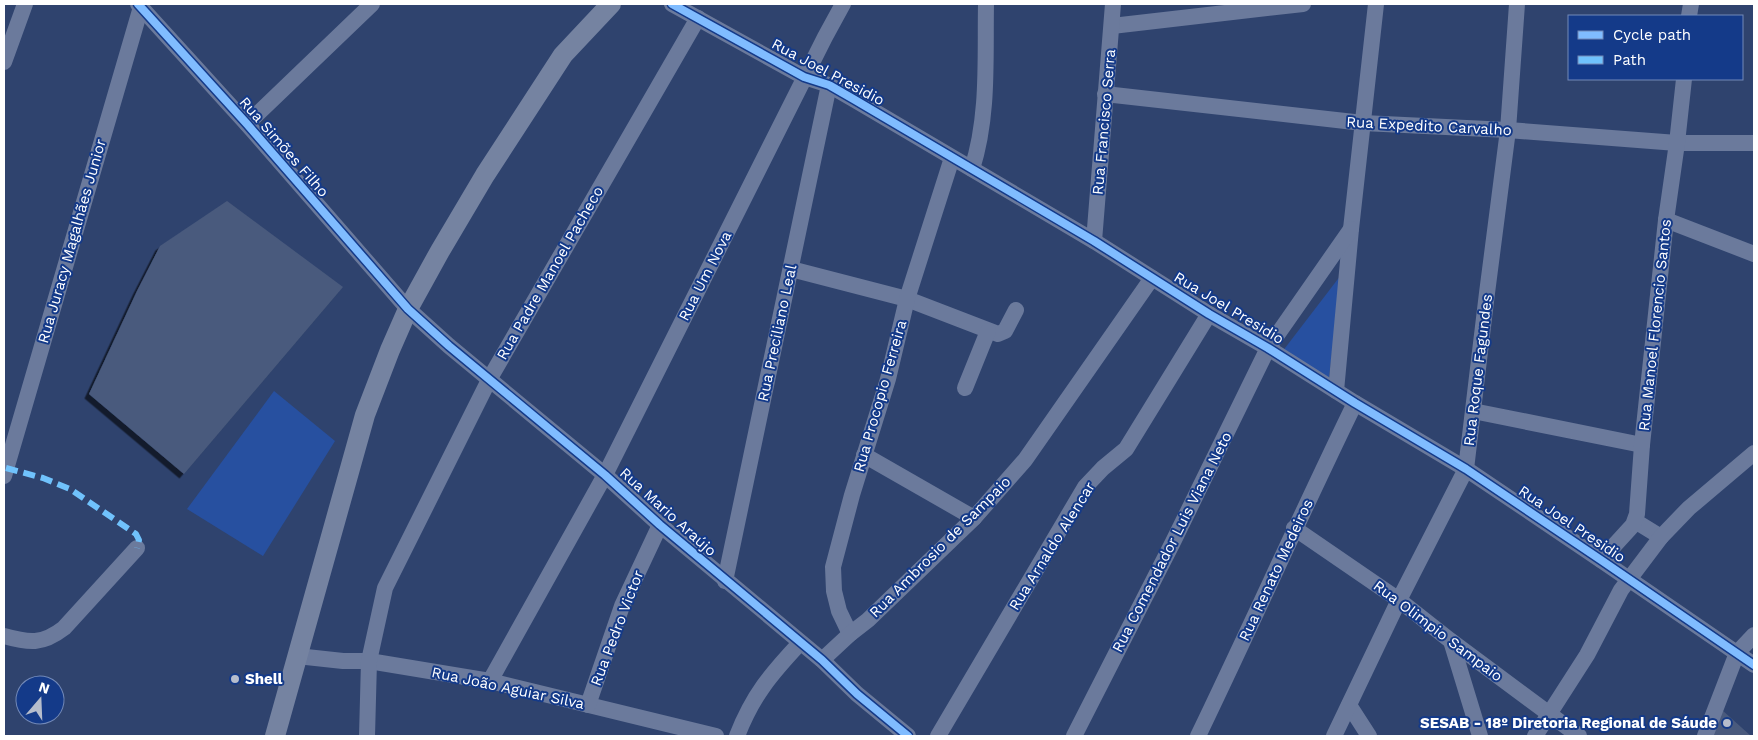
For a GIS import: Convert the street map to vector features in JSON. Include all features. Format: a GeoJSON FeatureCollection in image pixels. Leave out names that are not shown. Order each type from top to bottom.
{"type":"FeatureCollection","features":[{"type":"Feature","properties":{"kind":"main road"},"geometry":{"type":"LineString","coordinates":[[275,736],[365,414],[408,309],[485,175],[563,55],[611,4]]}},
{"type":"Feature","properties":{"kind":"street"},"geometry":{"type":"LineString","coordinates":[[4,62],[24,4]]}},
{"type":"Feature","properties":{"kind":"street"},"geometry":{"type":"LineString","coordinates":[[247,124],[372,4]]}},
{"type":"Feature","properties":{"kind":"street","name":"Rua Joel Presidio"},"geometry":{"type":"LineString","coordinates":[[672,4],[804,77],[829,85],[1094,241],[1355,403],[1466,469],[1754,665]]}},
{"type":"Feature","properties":{"kind":"street","name":"Rua Um Nova"},"geometry":{"type":"LineString","coordinates":[[490,681],[605,475],[804,77],[843,4]]}},
{"type":"Feature","properties":{"kind":"street"},"geometry":{"type":"LineString","coordinates":[[972,169],[980,143],[984,113],[986,4]]}},
{"type":"Feature","properties":{"kind":"street","name":"Rua Francisco Serra"},"geometry":{"type":"LineString","coordinates":[[1094,241],[1113,4]]}},
{"type":"Feature","properties":{"kind":"street"},"geometry":{"type":"LineString","coordinates":[[1112,26],[1236,8],[1303,4]]}},
{"type":"Feature","properties":{"kind":"street"},"geometry":{"type":"LineString","coordinates":[[1336,391],[1351,229],[1376,4]]}},
{"type":"Feature","properties":{"kind":"street","name":"Rua Roque Fagundes"},"geometry":{"type":"LineString","coordinates":[[1334,736],[1398,600],[1466,469],[1508,130],[1518,4]]}},
{"type":"Feature","properties":{"kind":"street","name":"Rua Simões Filho"},"geometry":{"type":"LineString","coordinates":[[139,5],[247,124],[408,309]]}},
{"type":"Feature","properties":{"kind":"street","name":"Rua Juracy Magalhães Junior"},"geometry":{"type":"LineString","coordinates":[[4,476],[139,5]]}},
{"type":"Feature","properties":{"kind":"street","name":"Rua Padre Manoel Pacheco"},"geometry":{"type":"LineString","coordinates":[[367,736],[369,661],[385,588],[490,378],[698,18]]}},
{"type":"Feature","properties":{"kind":"street","name":"Rua Manoel Florencio Santos"},"geometry":{"type":"LineString","coordinates":[[1635,521],[1666,220],[1678,143],[1684,80]]}},
{"type":"Feature","properties":{"kind":"street","name":"Rua Preciliano Leal"},"geometry":{"type":"LineString","coordinates":[[725,581],[829,85]]}},
{"type":"Feature","properties":{"kind":"street","name":"Rua Expedito Carvalho"},"geometry":{"type":"LineString","coordinates":[[1105,94],[1363,123],[1508,130],[1678,143],[1754,143]]}},
{"type":"Feature","properties":{"kind":"street","name":"Rua Procopio Ferreira"},"geometry":{"type":"LineString","coordinates":[[850,634],[839,611],[834,590],[833,567],[864,455],[888,379],[906,299],[952,158]]}},
{"type":"Feature","properties":{"kind":"street"},"geometry":{"type":"LineString","coordinates":[[1666,220],[1754,254]]}},
{"type":"Feature","properties":{"kind":"street","name":"Rua Comendador Luis Viana Neto"},"geometry":{"type":"LineString","coordinates":[[1074,736],[1172,544],[1268,348],[1351,229]]}},
{"type":"Feature","properties":{"kind":"street"},"geometry":{"type":"LineString","coordinates":[[790,269],[906,299],[988,331],[1002,333],[1005,331],[1016,310]]}},
{"type":"Feature","properties":{"kind":"street","name":"Rua Ambrosio de Sampaio"},"geometry":{"type":"LineString","coordinates":[[822,660],[868,620],[974,518],[1025,460],[1152,278]]}},
{"type":"Feature","properties":{"kind":"street","name":"Rua Mario Araújo"},"geometry":{"type":"LineString","coordinates":[[408,309],[449,346],[605,475],[725,581],[822,660],[857,694],[908,736]]}},
{"type":"Feature","properties":{"kind":"street","name":"Rua Arnaldo Alencar"},"geometry":{"type":"LineString","coordinates":[[938,736],[1085,487],[1102,468],[1126,449],[1210,314]]}},
{"type":"Feature","properties":{"kind":"street"},"geometry":{"type":"LineString","coordinates":[[965,388],[988,331]]}},
{"type":"Feature","properties":{"kind":"street","name":"Rua Renato Medeiros"},"geometry":{"type":"LineString","coordinates":[[1198,736],[1294,528],[1355,403]]}},
{"type":"Feature","properties":{"kind":"street"},"geometry":{"type":"LineString","coordinates":[[1473,411],[1642,445]]}},
{"type":"Feature","properties":{"kind":"street"},"geometry":{"type":"LineString","coordinates":[[1535,736],[1587,655],[1614,601],[1662,537],[1694,503],[1754,454]]}},
{"type":"Feature","properties":{"kind":"street"},"geometry":{"type":"LineString","coordinates":[[864,455],[974,518]]}},
{"type":"Feature","properties":{"kind":"street"},"geometry":{"type":"LineString","coordinates":[[1602,560],[1635,521],[1662,537]]}},
{"type":"Feature","properties":{"kind":"street","name":"Rua Pedro Victor"},"geometry":{"type":"LineString","coordinates":[[588,705],[622,606],[660,525]]}},
{"type":"Feature","properties":{"kind":"street","name":"Rua Olimpio Sampaio"},"geometry":{"type":"LineString","coordinates":[[1294,528],[1398,600],[1579,736]]}},
{"type":"Feature","properties":{"kind":"street"},"geometry":{"type":"LineString","coordinates":[[4,636],[22,641],[37,641],[47,639],[55,634],[64,628],[136,548]]}},
{"type":"Feature","properties":{"kind":"street"},"geometry":{"type":"LineString","coordinates":[[1705,736],[1737,653],[1754,636]]}},
{"type":"Feature","properties":{"kind":"street"},"geometry":{"type":"LineString","coordinates":[[1451,641],[1480,736]]}},
{"type":"Feature","properties":{"kind":"street"},"geometry":{"type":"LineString","coordinates":[[737,736],[747,712],[762,686],[800,642]]}},
{"type":"Feature","properties":{"kind":"street","name":"Rua João Aguiar Silva"},"geometry":{"type":"LineString","coordinates":[[297,656],[343,661],[369,661],[490,681],[716,736]]}},
{"type":"Feature","properties":{"kind":"street"},"geometry":{"type":"LineString","coordinates":[[1349,705],[1369,736]]}},
{"type":"Feature","properties":{"kind":"shaded area"},"geometry":{"type":"Polygon","coordinates":[[[1341,275],[1329,378],[1282,352],[1341,275]]]}},
{"type":"Feature","properties":{"kind":"shaded area"},"geometry":{"type":"Polygon","coordinates":[[[274,391],[335,441],[263,556],[187,509],[274,391]]]}},
{"type":"Feature","properties":{"kind":"building"},"geometry":{"type":"Polygon","coordinates":[[[227,201],[343,287],[184,474],[89,394],[160,246],[227,201]]]}},
{"type":"Feature","properties":{"kind":"building","name":"SESAB - 18º Diretoria Regional de Sáude"},"geometry":{"type":"Polygon","coordinates":[[[1722,710],[1751,736],[1712,736],[1722,710]]]}},
{"type":"Feature","properties":{"kind":"marked path"},"geometry":{"type":"LineString","coordinates":[[6,468],[43,478],[70,489],[136,534],[139,540],[137,548]]}},
{"type":"Feature","properties":{"kind":"cycle path"},"geometry":{"type":"LineString","coordinates":[[138,4],[247,124],[408,309],[449,346],[605,475],[660,525],[822,660],[857,694],[908,736]]}},
{"type":"Feature","properties":{"kind":"cycle path"},"geometry":{"type":"LineString","coordinates":[[672,4],[804,77],[829,85],[1094,241],[1209,314],[1466,469],[1754,665]]}},
{"type":"Feature","properties":{"kind":"place","name":"Shell"},"geometry":{"type":"Point","coordinates":[235,679]}},
{"type":"Feature","properties":{"kind":"place","name":"SESAB - 18º Diretoria Regional de Sáude"},"geometry":{"type":"Point","coordinates":[1727,723]}}]}
